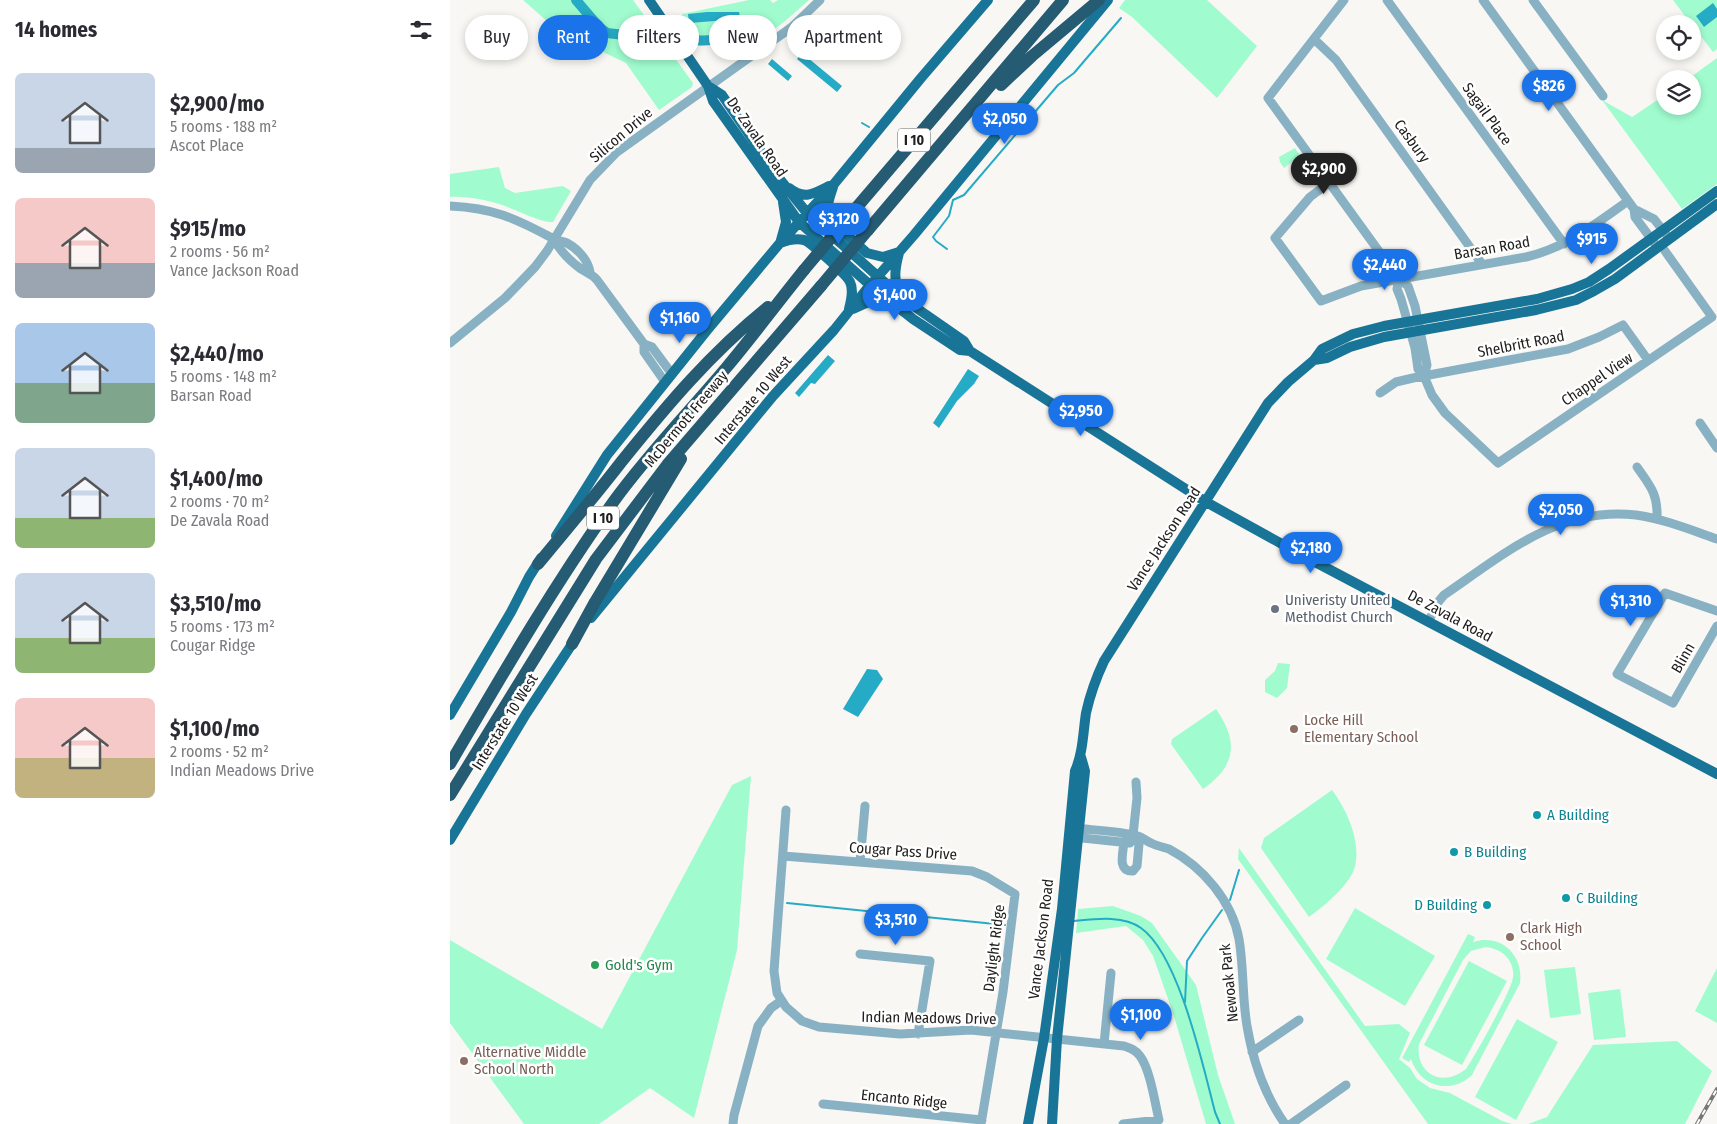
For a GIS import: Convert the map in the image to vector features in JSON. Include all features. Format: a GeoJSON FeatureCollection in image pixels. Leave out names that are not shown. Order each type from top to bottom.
{"type":"FeatureCollection","features":[{"type":"Feature","properties":{"kind":"highway"},"geometry":{"type":"LineString","coordinates":[[976,67],[1027,0]]}},
{"type":"Feature","properties":{"kind":"highway","name":"McDermott Freeway"},"geometry":{"type":"LineString","coordinates":[[450,764],[529,628],[615,500],[652,453],[728,366],[785,292],[1034,0]]}},
{"type":"Feature","properties":{"kind":"highway","name":"McDermott Freeway"},"geometry":{"type":"LineString","coordinates":[[450,795],[596,559],[668,465],[711,412],[821,286],[1064,0]]}},
{"type":"Feature","properties":{"kind":"highway"},"geometry":{"type":"LineString","coordinates":[[903,188],[968,123],[1008,78],[1099,0]]}},
{"type":"Feature","properties":{"kind":"highway"},"geometry":{"type":"LineString","coordinates":[[538,564],[650,425],[711,357],[739,330],[785,292]]}},
{"type":"Feature","properties":{"kind":"highway"},"geometry":{"type":"LineString","coordinates":[[572,644],[711,412]]}},
{"type":"Feature","properties":{"kind":"main road","name":"De Zavala Road"},"geometry":{"type":"LineString","coordinates":[[648,0],[708,86],[713,101],[799,222],[892,303],[960,350],[970,351]]}},
{"type":"Feature","properties":{"kind":"main road"},"geometry":{"type":"LineString","coordinates":[[450,715],[538,564],[607,455],[780,243],[834,184],[920,78],[988,0]]}},
{"type":"Feature","properties":{"kind":"main road","name":"Interstate 10 West"},"geometry":{"type":"LineString","coordinates":[[450,840],[526,714],[572,644],[644,551],[770,400],[834,330],[1108,0]]}},
{"type":"Feature","properties":{"kind":"main road","name":"De Zavala Road"},"geometry":{"type":"LineString","coordinates":[[708,86],[722,95],[782,182],[808,213],[902,298],[964,341],[970,351],[1206,502],[1428,622],[1717,774]]}},
{"type":"Feature","properties":{"kind":"main road"},"geometry":{"type":"LineString","coordinates":[[782,182],[796,193],[804,195],[813,194],[834,184]]}},
{"type":"Feature","properties":{"kind":"main road"},"geometry":{"type":"LineString","coordinates":[[834,184],[826,207],[827,216],[832,222],[867,253],[879,258],[900,251]]}},
{"type":"Feature","properties":{"kind":"main road","name":"Vance Jackson Road"},"geometry":{"type":"LineString","coordinates":[[1314,360],[1327,358],[1363,342],[1536,310],[1576,300],[1615,279],[1657,245],[1666,234],[1717,191]]}},
{"type":"Feature","properties":{"kind":"main road"},"geometry":{"type":"LineString","coordinates":[[780,243],[786,222],[782,199]]}},
{"type":"Feature","properties":{"kind":"main road","name":"Vance Jackson Road"},"geometry":{"type":"LineString","coordinates":[[1666,234],[1717,204]]}},
{"type":"Feature","properties":{"kind":"main road"},"geometry":{"type":"LineString","coordinates":[[780,243],[792,239],[806,240],[845,274],[852,290],[848,312]]}},
{"type":"Feature","properties":{"kind":"main road","name":"Vance Jackson Road"},"geometry":{"type":"LineString","coordinates":[[1028,1124],[1044,1038],[1073,833],[1085,770],[1081,758],[1088,703],[1095,681],[1104,661],[1268,403],[1288,382],[1314,360],[1322,349],[1353,334],[1384,326],[1537,299],[1572,289],[1589,282],[1609,269],[1657,245]]}},
{"type":"Feature","properties":{"kind":"main road"},"geometry":{"type":"LineString","coordinates":[[900,251],[895,270],[895,280],[902,298]]}},
{"type":"Feature","properties":{"kind":"main road"},"geometry":{"type":"LineString","coordinates":[[848,312],[873,300],[892,303]]}},
{"type":"Feature","properties":{"kind":"main road","name":"Vance Jackson Road"},"geometry":{"type":"LineString","coordinates":[[1052,1124],[1073,833]]}},
{"type":"Feature","properties":{"kind":"street","name":"Silicon Drive"},"geometry":{"type":"LineString","coordinates":[[450,343],[521,283],[535,267],[590,180],[607,162],[633,139],[792,27],[820,0]]}},
{"type":"Feature","properties":{"kind":"street"},"geometry":{"type":"LineString","coordinates":[[1344,0],[1268,98],[1399,279],[1408,286],[1411,295],[1415,332],[1421,356],[1426,365],[1424,376]]}},
{"type":"Feature","properties":{"kind":"street","name":"Sagail Place"},"geometry":{"type":"LineString","coordinates":[[1387,0],[1564,244]]}},
{"type":"Feature","properties":{"kind":"street"},"geometry":{"type":"LineString","coordinates":[[1483,0],[1631,205],[1635,217],[1657,245]]}},
{"type":"Feature","properties":{"kind":"street"},"geometry":{"type":"LineString","coordinates":[[1533,0],[1603,96]]}},
{"type":"Feature","properties":{"kind":"street","name":"Casbury"},"geometry":{"type":"LineString","coordinates":[[1314,39],[1336,60],[1482,264]]}},
{"type":"Feature","properties":{"kind":"street","name":"Barsan Road"},"geometry":{"type":"LineString","coordinates":[[1330,182],[1310,197],[1275,238],[1321,301],[1360,286],[1538,254],[1564,244],[1631,205]]}},
{"type":"Feature","properties":{"kind":"street"},"geometry":{"type":"LineString","coordinates":[[1631,205],[1647,216],[1654,218],[1666,234]]}},
{"type":"Feature","properties":{"kind":"street"},"geometry":{"type":"LineString","coordinates":[[450,206],[470,207],[508,216],[528,224],[554,239],[567,243],[588,262],[590,272],[644,344],[652,347],[668,378]]}},
{"type":"Feature","properties":{"kind":"street"},"geometry":{"type":"LineString","coordinates":[[1640,224],[1647,216]]}},
{"type":"Feature","properties":{"kind":"street","name":"Chappel View"},"geometry":{"type":"LineString","coordinates":[[1424,376],[1432,395],[1445,413],[1498,463],[1712,316],[1657,245]]}},
{"type":"Feature","properties":{"kind":"street"},"geometry":{"type":"LineString","coordinates":[[1399,279],[1397,289],[1413,321]]}},
{"type":"Feature","properties":{"kind":"street"},"geometry":{"type":"LineString","coordinates":[[1401,299],[1411,295]]}},
{"type":"Feature","properties":{"kind":"street","name":"Shelbritt Road"},"geometry":{"type":"LineString","coordinates":[[1380,393],[1396,382],[1568,349],[1600,337],[1623,325],[1648,360]]}},
{"type":"Feature","properties":{"kind":"street"},"geometry":{"type":"LineString","coordinates":[[1700,423],[1717,448]]}},
{"type":"Feature","properties":{"kind":"street"},"geometry":{"type":"LineString","coordinates":[[1637,467],[1655,495],[1658,504],[1657,519]]}},
{"type":"Feature","properties":{"kind":"street"},"geometry":{"type":"LineString","coordinates":[[1568,509],[1571,520]]}},
{"type":"Feature","properties":{"kind":"street"},"geometry":{"type":"LineString","coordinates":[[1428,622],[1444,594],[1528,538],[1545,529],[1571,520],[1618,514],[1657,519],[1717,539]]}},
{"type":"Feature","properties":{"kind":"street","name":"Blinn"},"geometry":{"type":"LineString","coordinates":[[1717,611],[1665,593],[1618,674],[1673,703],[1717,626]]}},
{"type":"Feature","properties":{"kind":"street"},"geometry":{"type":"LineString","coordinates":[[1133,835],[1124,842],[1122,864],[1128,872],[1133,871],[1137,866],[1139,844],[1133,835],[1137,798],[1136,782]]}},
{"type":"Feature","properties":{"kind":"street"},"geometry":{"type":"LineString","coordinates":[[860,862],[865,806]]}},
{"type":"Feature","properties":{"kind":"street","name":"Indian Meadows Drive"},"geometry":{"type":"LineString","coordinates":[[786,810],[774,971],[775,986],[781,1001],[795,1017],[819,1027],[889,1034],[971,1030],[1124,1046],[1133,1049],[1140,1055],[1146,1065],[1160,1120],[1123,1124]]}},
{"type":"Feature","properties":{"kind":"street","name":"Newoak Park"},"geometry":{"type":"LineString","coordinates":[[1073,833],[1139,836],[1149,843],[1168,849],[1200,871],[1218,891],[1230,913],[1239,938],[1247,1024],[1252,1052],[1264,1089],[1285,1124]]}},
{"type":"Feature","properties":{"kind":"street","name":"Newoak Park"},"geometry":{"type":"LineString","coordinates":[[1073,833],[1139,844],[1149,843]]}},
{"type":"Feature","properties":{"kind":"street","name":"Cougar Pass Drive"},"geometry":{"type":"LineString","coordinates":[[783,856],[972,871],[987,876],[1015,894]]}},
{"type":"Feature","properties":{"kind":"street","name":"Daylight Ridge"},"geometry":{"type":"LineString","coordinates":[[982,1122],[1003,992],[1015,894]]}},
{"type":"Feature","properties":{"kind":"street"},"geometry":{"type":"LineString","coordinates":[[860,954],[930,961],[918,1034]]}},
{"type":"Feature","properties":{"kind":"street"},"geometry":{"type":"LineString","coordinates":[[1104,1044],[1111,973]]}},
{"type":"Feature","properties":{"kind":"street"},"geometry":{"type":"LineString","coordinates":[[733,1124],[754,1035],[765,1015],[781,1001]]}},
{"type":"Feature","properties":{"kind":"street"},"geometry":{"type":"LineString","coordinates":[[1252,1052],[1299,1020]]}},
{"type":"Feature","properties":{"kind":"street"},"geometry":{"type":"LineString","coordinates":[[1291,1124],[1346,1085]]}},
{"type":"Feature","properties":{"kind":"street","name":"Encanto Ridge"},"geometry":{"type":"LineString","coordinates":[[823,1104],[982,1122]]}},
{"type":"Feature","properties":{"kind":"green space"},"geometry":{"type":"Polygon","coordinates":[[[523,0],[633,0],[644,15],[618,15],[618,59],[608,54],[608,15],[540,15],[523,0]]]}},
{"type":"Feature","properties":{"kind":"green space"},"geometry":{"type":"Polygon","coordinates":[[[749,0],[770,0],[773,3],[778,0],[809,0],[792,15],[787,15],[787,19],[777,27],[777,15],[709,15],[709,45],[699,46],[699,15],[682,14],[749,0]]]}},
{"type":"Feature","properties":{"kind":"green space"},"geometry":{"type":"Polygon","coordinates":[[[1125,0],[1207,0],[1257,46],[1217,98],[1132,17],[1119,8],[1125,0]]]}},
{"type":"Feature","properties":{"kind":"green space"},"geometry":{"type":"Polygon","coordinates":[[[1673,0],[1717,0],[1717,49],[1713,52],[1701,36],[1701,15],[1684,15],[1673,0]]]}},
{"type":"Feature","properties":{"kind":"green space"},"geometry":{"type":"Polygon","coordinates":[[[1717,58],[1717,184],[1682,209],[1602,100],[1632,117],[1656,101],[1656,115],[1701,115],[1700,70],[1717,58]]]}},
{"type":"Feature","properties":{"kind":"green space"},"geometry":{"type":"Polygon","coordinates":[[[620,60],[676,60],[693,83],[692,87],[659,110],[626,63],[620,60]]]}},
{"type":"Feature","properties":{"kind":"green space"},"geometry":{"type":"Polygon","coordinates":[[[1295,148],[1299,154],[1297,158],[1284,168],[1279,157],[1295,148]]]}},
{"type":"Feature","properties":{"kind":"green space"},"geometry":{"type":"Polygon","coordinates":[[[499,167],[505,188],[515,193],[563,186],[571,191],[553,222],[492,202],[450,197],[450,174],[499,167]]]}},
{"type":"Feature","properties":{"kind":"green space"},"geometry":{"type":"Polygon","coordinates":[[[1278,663],[1290,664],[1287,688],[1277,698],[1265,692],[1265,680],[1275,671],[1278,663]]]}},
{"type":"Feature","properties":{"kind":"green space"},"geometry":{"type":"Polygon","coordinates":[[[1216,709],[1228,732],[1231,743],[1230,753],[1228,762],[1222,771],[1203,789],[1171,744],[1172,739],[1216,709]]]}},
{"type":"Feature","properties":{"kind":"green space"},"geometry":{"type":"Polygon","coordinates":[[[751,776],[737,950],[694,1118],[650,1088],[599,1124],[524,1124],[450,1023],[450,940],[602,1029],[732,785],[751,776]]]}},
{"type":"Feature","properties":{"kind":"green space"},"geometry":{"type":"Polygon","coordinates":[[[1332,790],[1343,807],[1351,826],[1356,846],[1355,866],[1343,887],[1309,917],[1261,848],[1264,838],[1332,790]]]}},
{"type":"Feature","properties":{"kind":"green space"},"geometry":{"type":"Polygon","coordinates":[[[1239,848],[1365,1026],[1399,1024],[1410,1033],[1399,1059],[1410,1068],[1417,1079],[1430,1088],[1450,1093],[1502,1121],[1512,1124],[1428,1124],[1238,859],[1239,848]]]}},
{"type":"Feature","properties":{"kind":"green space"},"geometry":{"type":"Polygon","coordinates":[[[1113,906],[1141,916],[1152,923],[1196,985],[1218,1075],[1235,1124],[1206,1124],[1173,1013],[1153,956],[1143,940],[1126,926],[1076,933],[1078,909],[1113,906]]]}},
{"type":"Feature","properties":{"kind":"green space"},"geometry":{"type":"Polygon","coordinates":[[[1355,908],[1435,956],[1405,1006],[1326,959],[1355,908]]]}},
{"type":"Feature","properties":{"kind":"green space"},"geometry":{"type":"Polygon","coordinates":[[[1468,934],[1475,937],[1473,942],[1493,941],[1501,944],[1514,955],[1520,973],[1520,983],[1472,1075],[1455,1085],[1437,1085],[1421,1076],[1415,1069],[1411,1059],[1409,1062],[1402,1058],[1468,934]],[[1485,947],[1471,951],[1463,960],[1419,1044],[1421,1063],[1432,1075],[1448,1077],[1457,1075],[1466,1069],[1485,1038],[1500,1008],[1511,984],[1513,971],[1512,965],[1506,956],[1485,947]]]}},
{"type":"Feature","properties":{"kind":"green space"},"geometry":{"type":"Polygon","coordinates":[[[1469,961],[1507,981],[1462,1065],[1424,1045],[1469,961]]]}},
{"type":"Feature","properties":{"kind":"green space"},"geometry":{"type":"Polygon","coordinates":[[[1575,967],[1581,1014],[1550,1018],[1544,970],[1575,967]]]}},
{"type":"Feature","properties":{"kind":"green space"},"geometry":{"type":"Polygon","coordinates":[[[1717,968],[1717,1023],[1695,1011],[1717,968]]]}},
{"type":"Feature","properties":{"kind":"green space"},"geometry":{"type":"Polygon","coordinates":[[[1620,989],[1626,1037],[1594,1040],[1588,993],[1620,989]]]}},
{"type":"Feature","properties":{"kind":"green space"},"geometry":{"type":"Polygon","coordinates":[[[1517,1019],[1558,1042],[1516,1120],[1475,1097],[1517,1019]]]}},
{"type":"Feature","properties":{"kind":"green space"},"geometry":{"type":"Polygon","coordinates":[[[1677,1041],[1712,1071],[1685,1124],[1528,1124],[1547,1117],[1593,1045],[1677,1041]]]}},
{"type":"Feature","properties":{"kind":"water"},"geometry":{"type":"Polygon","coordinates":[[[1713,3],[1717,9],[1717,17],[1704,27],[1701,23],[1701,15],[1697,15],[1713,3]]]}},
{"type":"Feature","properties":{"kind":"water"},"geometry":{"type":"Polygon","coordinates":[[[739,12],[740,15],[709,15],[709,21],[699,22],[699,15],[688,14],[739,12]]]}},
{"type":"Feature","properties":{"kind":"water"},"geometry":{"type":"Polygon","coordinates":[[[773,60],[792,76],[788,81],[768,64],[773,60]]]}},
{"type":"Feature","properties":{"kind":"water"},"geometry":{"type":"Polygon","coordinates":[[[798,60],[810,60],[842,86],[837,92],[798,60]]]}},
{"type":"Feature","properties":{"kind":"water"},"geometry":{"type":"Polygon","coordinates":[[[828,355],[835,361],[815,384],[811,383],[799,397],[795,393],[828,355]]]}},
{"type":"Feature","properties":{"kind":"water"},"geometry":{"type":"Polygon","coordinates":[[[968,369],[979,376],[974,384],[957,401],[939,428],[933,423],[968,369]]]}},
{"type":"Feature","properties":{"kind":"water"},"geometry":{"type":"Polygon","coordinates":[[[867,669],[877,670],[883,679],[858,717],[843,709],[867,669]]]}},
{"type":"Feature","properties":{"kind":"waterway"},"geometry":{"type":"LineString","coordinates":[[576,0],[599,27],[607,33],[618,34]]}},
{"type":"Feature","properties":{"kind":"waterway"},"geometry":{"type":"LineString","coordinates":[[947,249],[933,237],[949,216],[953,200],[964,195],[1058,85],[1074,73],[1121,18]]}},
{"type":"Feature","properties":{"kind":"waterway"},"geometry":{"type":"LineString","coordinates":[[699,40],[709,40]]}},
{"type":"Feature","properties":{"kind":"waterway"},"geometry":{"type":"LineString","coordinates":[[862,123],[869,127]]}},
{"type":"Feature","properties":{"kind":"waterway"},"geometry":{"type":"LineString","coordinates":[[1230,900],[1239,870]]}},
{"type":"Feature","properties":{"kind":"waterway"},"geometry":{"type":"LineString","coordinates":[[787,903],[1005,925]]}},
{"type":"Feature","properties":{"kind":"waterway"},"geometry":{"type":"LineString","coordinates":[[1185,1002],[1187,961],[1222,910]]}},
{"type":"Feature","properties":{"kind":"waterway"},"geometry":{"type":"LineString","coordinates":[[1074,921],[1091,919],[1126,921],[1141,928],[1155,942],[1167,962],[1188,1013],[1220,1124]]}},
{"type":"Feature","properties":{"kind":"railway"},"geometry":{"type":"LineString","coordinates":[[1697,1124],[1717,1089]]}},
{"type":"Feature","properties":{"kind":"place","name":"Univeristy United Methodist Church"},"geometry":{"type":"Point","coordinates":[1275,609]}},
{"type":"Feature","properties":{"kind":"place","name":"Locke Hill Elementary School"},"geometry":{"type":"Point","coordinates":[1294,729]}},
{"type":"Feature","properties":{"kind":"place","name":"A Building"},"geometry":{"type":"Point","coordinates":[1537,815]}},
{"type":"Feature","properties":{"kind":"place","name":"B Building"},"geometry":{"type":"Point","coordinates":[1454,852]}},
{"type":"Feature","properties":{"kind":"place","name":"C Building"},"geometry":{"type":"Point","coordinates":[1566,898]}},
{"type":"Feature","properties":{"kind":"place","name":"D Building"},"geometry":{"type":"Point","coordinates":[1487,905]}},
{"type":"Feature","properties":{"kind":"place","name":"Clark High School"},"geometry":{"type":"Point","coordinates":[1510,937]}},
{"type":"Feature","properties":{"kind":"place","name":"Gold's Gym"},"geometry":{"type":"Point","coordinates":[595,965]}},
{"type":"Feature","properties":{"kind":"place","name":"Alternative Middle School North"},"geometry":{"type":"Point","coordinates":[464,1061]}}]}
